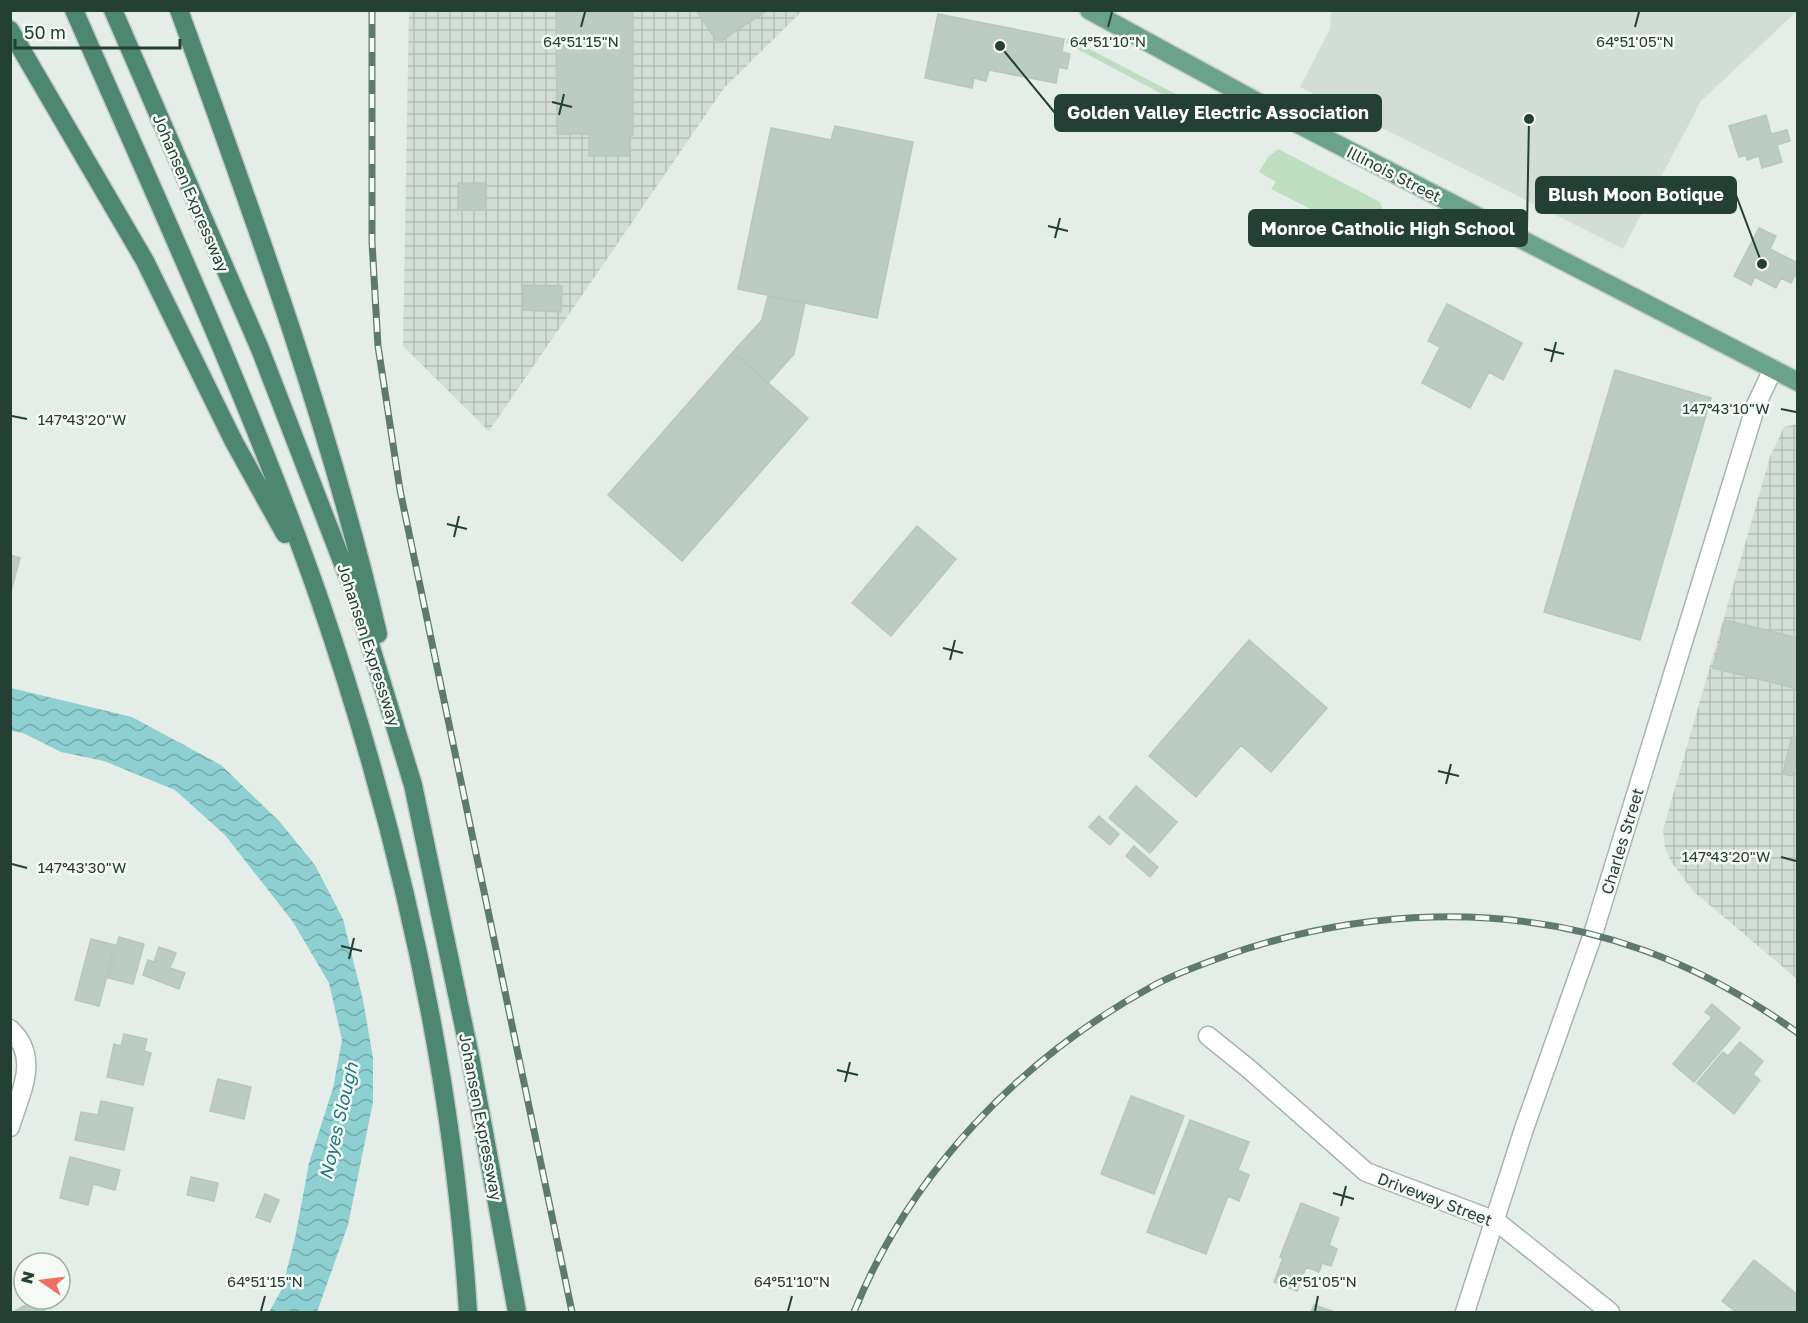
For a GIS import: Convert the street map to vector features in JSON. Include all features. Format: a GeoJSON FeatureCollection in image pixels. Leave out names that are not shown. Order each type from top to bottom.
{"type":"FeatureCollection","features":[{"type":"Feature","properties":{"kind":"highway","name":"Johansen Expressway"},"geometry":{"type":"LineString","coordinates":[[74,10],[256,432],[318,596],[378,785],[422,977],[440,1071],[456,1185],[468,1312]]}},
{"type":"Feature","properties":{"kind":"highway","name":"Johansen Expressway"},"geometry":{"type":"LineString","coordinates":[[113,10],[260,349],[355,595],[413,785],[470,1056],[517,1312]]}},
{"type":"Feature","properties":{"kind":"highway"},"geometry":{"type":"LineString","coordinates":[[178,10],[257,227],[357,543],[413,785]]}},
{"type":"Feature","properties":{"kind":"highway"},"geometry":{"type":"LineString","coordinates":[[10,30],[146,261],[234,442],[318,596]]}},
{"type":"Feature","properties":{"kind":"main road","name":"Illinois Street"},"geometry":{"type":"LineString","coordinates":[[1089,10],[1294,123],[1797,382]]}},
{"type":"Feature","properties":{"kind":"street","name":"Charles Street"},"geometry":{"type":"LineString","coordinates":[[1466,1312],[1524,1129],[1599,914],[1756,405],[1773,369]]}},
{"type":"Feature","properties":{"kind":"street"},"geometry":{"type":"LineString","coordinates":[[10,1029],[23,1044],[27,1067],[10,1127]]}},
{"type":"Feature","properties":{"kind":"street","name":"Driveway Street"},"geometry":{"type":"LineString","coordinates":[[1208,1036],[1366,1172],[1496,1221],[1610,1312]]}},
{"type":"Feature","properties":{"kind":"shaded area"},"geometry":{"type":"Polygon","coordinates":[[[409,11],[802,11],[724,88],[489,431],[403,346],[409,11]]]}},
{"type":"Feature","properties":{"kind":"shaded area"},"geometry":{"type":"Polygon","coordinates":[[[1331,11],[1797,11],[1701,101],[1623,249],[1300,87],[1330,29],[1331,11]]]}},
{"type":"Feature","properties":{"kind":"shaded area"},"geometry":{"type":"Polygon","coordinates":[[[1797,424],[1797,979],[1693,891],[1672,863],[1665,848],[1663,830],[1770,457],[1784,427],[1797,424]]]}},
{"type":"Feature","properties":{"kind":"green space"},"geometry":{"type":"Polygon","coordinates":[[[1068,38],[1195,104],[1192,110],[1066,43],[1068,38]]]}},
{"type":"Feature","properties":{"kind":"green space"},"geometry":{"type":"Polygon","coordinates":[[[1278,149],[1380,202],[1384,214],[1391,221],[1378,243],[1271,189],[1276,182],[1259,172],[1268,157],[1278,149]]]}},
{"type":"Feature","properties":{"kind":"water","name":"Noyes Slough"},"geometry":{"type":"Polygon","coordinates":[[[11,688],[132,717],[221,765],[280,822],[315,865],[343,919],[363,1000],[373,1058],[373,1102],[348,1225],[317,1312],[269,1312],[282,1289],[295,1238],[309,1163],[333,1088],[342,1040],[329,983],[293,922],[225,835],[175,790],[104,761],[61,752],[23,733],[11,731],[11,688]]]}},
{"type":"Feature","properties":{"kind":"building"},"geometry":{"type":"Polygon","coordinates":[[[556,10],[633,10],[633,135],[630,135],[630,156],[589,156],[589,134],[557,134],[556,10]]]}},
{"type":"Feature","properties":{"kind":"building"},"geometry":{"type":"Polygon","coordinates":[[[696,10],[768,10],[718,43],[696,10]]]}},
{"type":"Feature","properties":{"kind":"building"},"geometry":{"type":"Polygon","coordinates":[[[938,14],[1064,39],[1062,52],[1070,54],[1067,69],[1059,67],[1056,83],[989,70],[986,81],[974,78],[972,88],[925,78],[938,14]]]}},
{"type":"Feature","properties":{"kind":"building"},"geometry":{"type":"Polygon","coordinates":[[[1766,115],[1771,134],[1787,130],[1790,141],[1777,145],[1782,162],[1762,168],[1759,156],[1747,160],[1746,155],[1739,157],[1729,126],[1766,115]]]}},
{"type":"Feature","properties":{"kind":"building"},"geometry":{"type":"Polygon","coordinates":[[[835,126],[913,142],[877,318],[738,289],[771,128],[831,140],[835,126]]]}},
{"type":"Feature","properties":{"kind":"building"},"geometry":{"type":"Polygon","coordinates":[[[458,183],[486,183],[485,210],[458,210],[458,183]]]}},
{"type":"Feature","properties":{"kind":"building"},"geometry":{"type":"Polygon","coordinates":[[[1759,228],[1776,236],[1770,249],[1798,263],[1798,270],[1791,283],[1781,278],[1776,288],[1755,277],[1751,285],[1734,276],[1759,228]]]}},
{"type":"Feature","properties":{"kind":"building"},"geometry":{"type":"Polygon","coordinates":[[[524,285],[562,286],[561,312],[523,310],[524,285]]]}},
{"type":"Feature","properties":{"kind":"building"},"geometry":{"type":"Polygon","coordinates":[[[768,296],[805,303],[794,354],[768,383],[733,352],[762,320],[768,296]]]}},
{"type":"Feature","properties":{"kind":"building"},"geometry":{"type":"Polygon","coordinates":[[[1447,304],[1522,343],[1503,380],[1489,372],[1470,408],[1422,383],[1440,347],[1428,341],[1447,304]]]}},
{"type":"Feature","properties":{"kind":"building"},"geometry":{"type":"Polygon","coordinates":[[[733,352],[808,418],[682,561],[608,495],[733,352]]]}},
{"type":"Feature","properties":{"kind":"building"},"geometry":{"type":"Polygon","coordinates":[[[1615,370],[1711,398],[1640,640],[1544,612],[1615,370]]]}},
{"type":"Feature","properties":{"kind":"building"},"geometry":{"type":"Polygon","coordinates":[[[917,526],[956,559],[891,636],[852,603],[917,526]]]}},
{"type":"Feature","properties":{"kind":"building"},"geometry":{"type":"Polygon","coordinates":[[[10,555],[20,558],[10,595],[10,555]]]}},
{"type":"Feature","properties":{"kind":"building"},"geometry":{"type":"Polygon","coordinates":[[[1725,620],[1798,638],[1798,689],[1713,668],[1725,620]]]}},
{"type":"Feature","properties":{"kind":"building"},"geometry":{"type":"Polygon","coordinates":[[[1249,640],[1327,708],[1271,772],[1241,745],[1196,797],[1149,756],[1249,640]]]}},
{"type":"Feature","properties":{"kind":"building"},"geometry":{"type":"Polygon","coordinates":[[[1792,736],[1798,737],[1798,756],[1793,776],[1783,774],[1792,736]]]}},
{"type":"Feature","properties":{"kind":"building"},"geometry":{"type":"Polygon","coordinates":[[[1136,786],[1177,822],[1150,853],[1109,818],[1136,786]]]}},
{"type":"Feature","properties":{"kind":"building"},"geometry":{"type":"Polygon","coordinates":[[[1099,816],[1119,834],[1110,845],[1089,827],[1099,816]]]}},
{"type":"Feature","properties":{"kind":"building"},"geometry":{"type":"Polygon","coordinates":[[[1134,846],[1158,867],[1150,877],[1126,856],[1134,846]]]}},
{"type":"Feature","properties":{"kind":"building"},"geometry":{"type":"Polygon","coordinates":[[[119,937],[144,944],[133,984],[108,978],[119,937]]]}},
{"type":"Feature","properties":{"kind":"building"},"geometry":{"type":"Polygon","coordinates":[[[91,939],[115,945],[99,1006],[75,1000],[91,939]]]}},
{"type":"Feature","properties":{"kind":"building"},"geometry":{"type":"Polygon","coordinates":[[[159,947],[176,953],[170,968],[185,973],[179,989],[143,975],[148,960],[154,962],[159,947]]]}},
{"type":"Feature","properties":{"kind":"building"},"geometry":{"type":"Polygon","coordinates":[[[1712,1004],[1740,1028],[1694,1082],[1673,1064],[1712,1017],[1705,1012],[1712,1004]]]}},
{"type":"Feature","properties":{"kind":"building"},"geometry":{"type":"Polygon","coordinates":[[[124,1034],[147,1039],[144,1051],[151,1053],[143,1085],[107,1077],[114,1044],[121,1046],[124,1034]]]}},
{"type":"Feature","properties":{"kind":"building"},"geometry":{"type":"Polygon","coordinates":[[[1740,1042],[1763,1061],[1753,1074],[1760,1080],[1734,1114],[1697,1083],[1723,1052],[1728,1056],[1740,1042]]]}},
{"type":"Feature","properties":{"kind":"building"},"geometry":{"type":"Polygon","coordinates":[[[218,1079],[251,1087],[244,1119],[210,1111],[218,1079]]]}},
{"type":"Feature","properties":{"kind":"building"},"geometry":{"type":"Polygon","coordinates":[[[1131,1096],[1184,1116],[1154,1194],[1101,1174],[1131,1096]]]}},
{"type":"Feature","properties":{"kind":"building"},"geometry":{"type":"Polygon","coordinates":[[[101,1101],[133,1108],[124,1150],[75,1140],[81,1112],[98,1115],[101,1101]]]}},
{"type":"Feature","properties":{"kind":"building"},"geometry":{"type":"Polygon","coordinates":[[[1190,1120],[1249,1142],[1238,1170],[1249,1175],[1239,1201],[1228,1196],[1206,1254],[1147,1232],[1190,1120]]]}},
{"type":"Feature","properties":{"kind":"building"},"geometry":{"type":"Polygon","coordinates":[[[70,1157],[120,1170],[115,1190],[93,1184],[88,1205],[60,1198],[70,1157]]]}},
{"type":"Feature","properties":{"kind":"building"},"geometry":{"type":"Polygon","coordinates":[[[191,1177],[218,1183],[214,1201],[187,1195],[191,1177]]]}},
{"type":"Feature","properties":{"kind":"building"},"geometry":{"type":"Polygon","coordinates":[[[265,1194],[279,1200],[270,1222],[256,1217],[265,1194]]]}},
{"type":"Feature","properties":{"kind":"building"},"geometry":{"type":"Polygon","coordinates":[[[1301,1203],[1339,1218],[1329,1245],[1337,1249],[1331,1266],[1322,1263],[1319,1272],[1306,1267],[1297,1291],[1274,1282],[1283,1258],[1280,1257],[1301,1203]]]}},
{"type":"Feature","properties":{"kind":"building"},"geometry":{"type":"Polygon","coordinates":[[[1754,1260],[1798,1295],[1798,1312],[1736,1312],[1722,1301],[1754,1260]]]}},
{"type":"Feature","properties":{"kind":"building"},"geometry":{"type":"Polygon","coordinates":[[[1314,1305],[1335,1312],[1311,1312],[1314,1305]]]}},
{"type":"Feature","properties":{"kind":"building"},"geometry":{"type":"Polygon","coordinates":[[[44,1311],[45,1312],[13,1312],[44,1311]]]}},
{"type":"Feature","properties":{"kind":"railway"},"geometry":{"type":"LineString","coordinates":[[372,10],[372,242],[378,346],[400,490],[572,1312]]}},
{"type":"Feature","properties":{"kind":"railway"},"geometry":{"type":"LineString","coordinates":[[854,1312],[877,1261],[906,1213],[938,1167],[974,1124],[1014,1085],[1057,1049],[1103,1016],[1151,987],[1197,966],[1276,940],[1327,928],[1433,917],[1486,918],[1539,924],[1592,934],[1684,966],[1761,1008],[1798,1033]]}},
{"type":"Feature","properties":{"kind":"place","name":"Golden Valley Electric Association"},"geometry":{"type":"Point","coordinates":[1000,46]}},
{"type":"Feature","properties":{"kind":"place","name":"Monroe Catholic High School"},"geometry":{"type":"Point","coordinates":[1529,119]}},
{"type":"Feature","properties":{"kind":"place","name":"Blush Moon Botique"},"geometry":{"type":"Point","coordinates":[1762,264]}}]}
